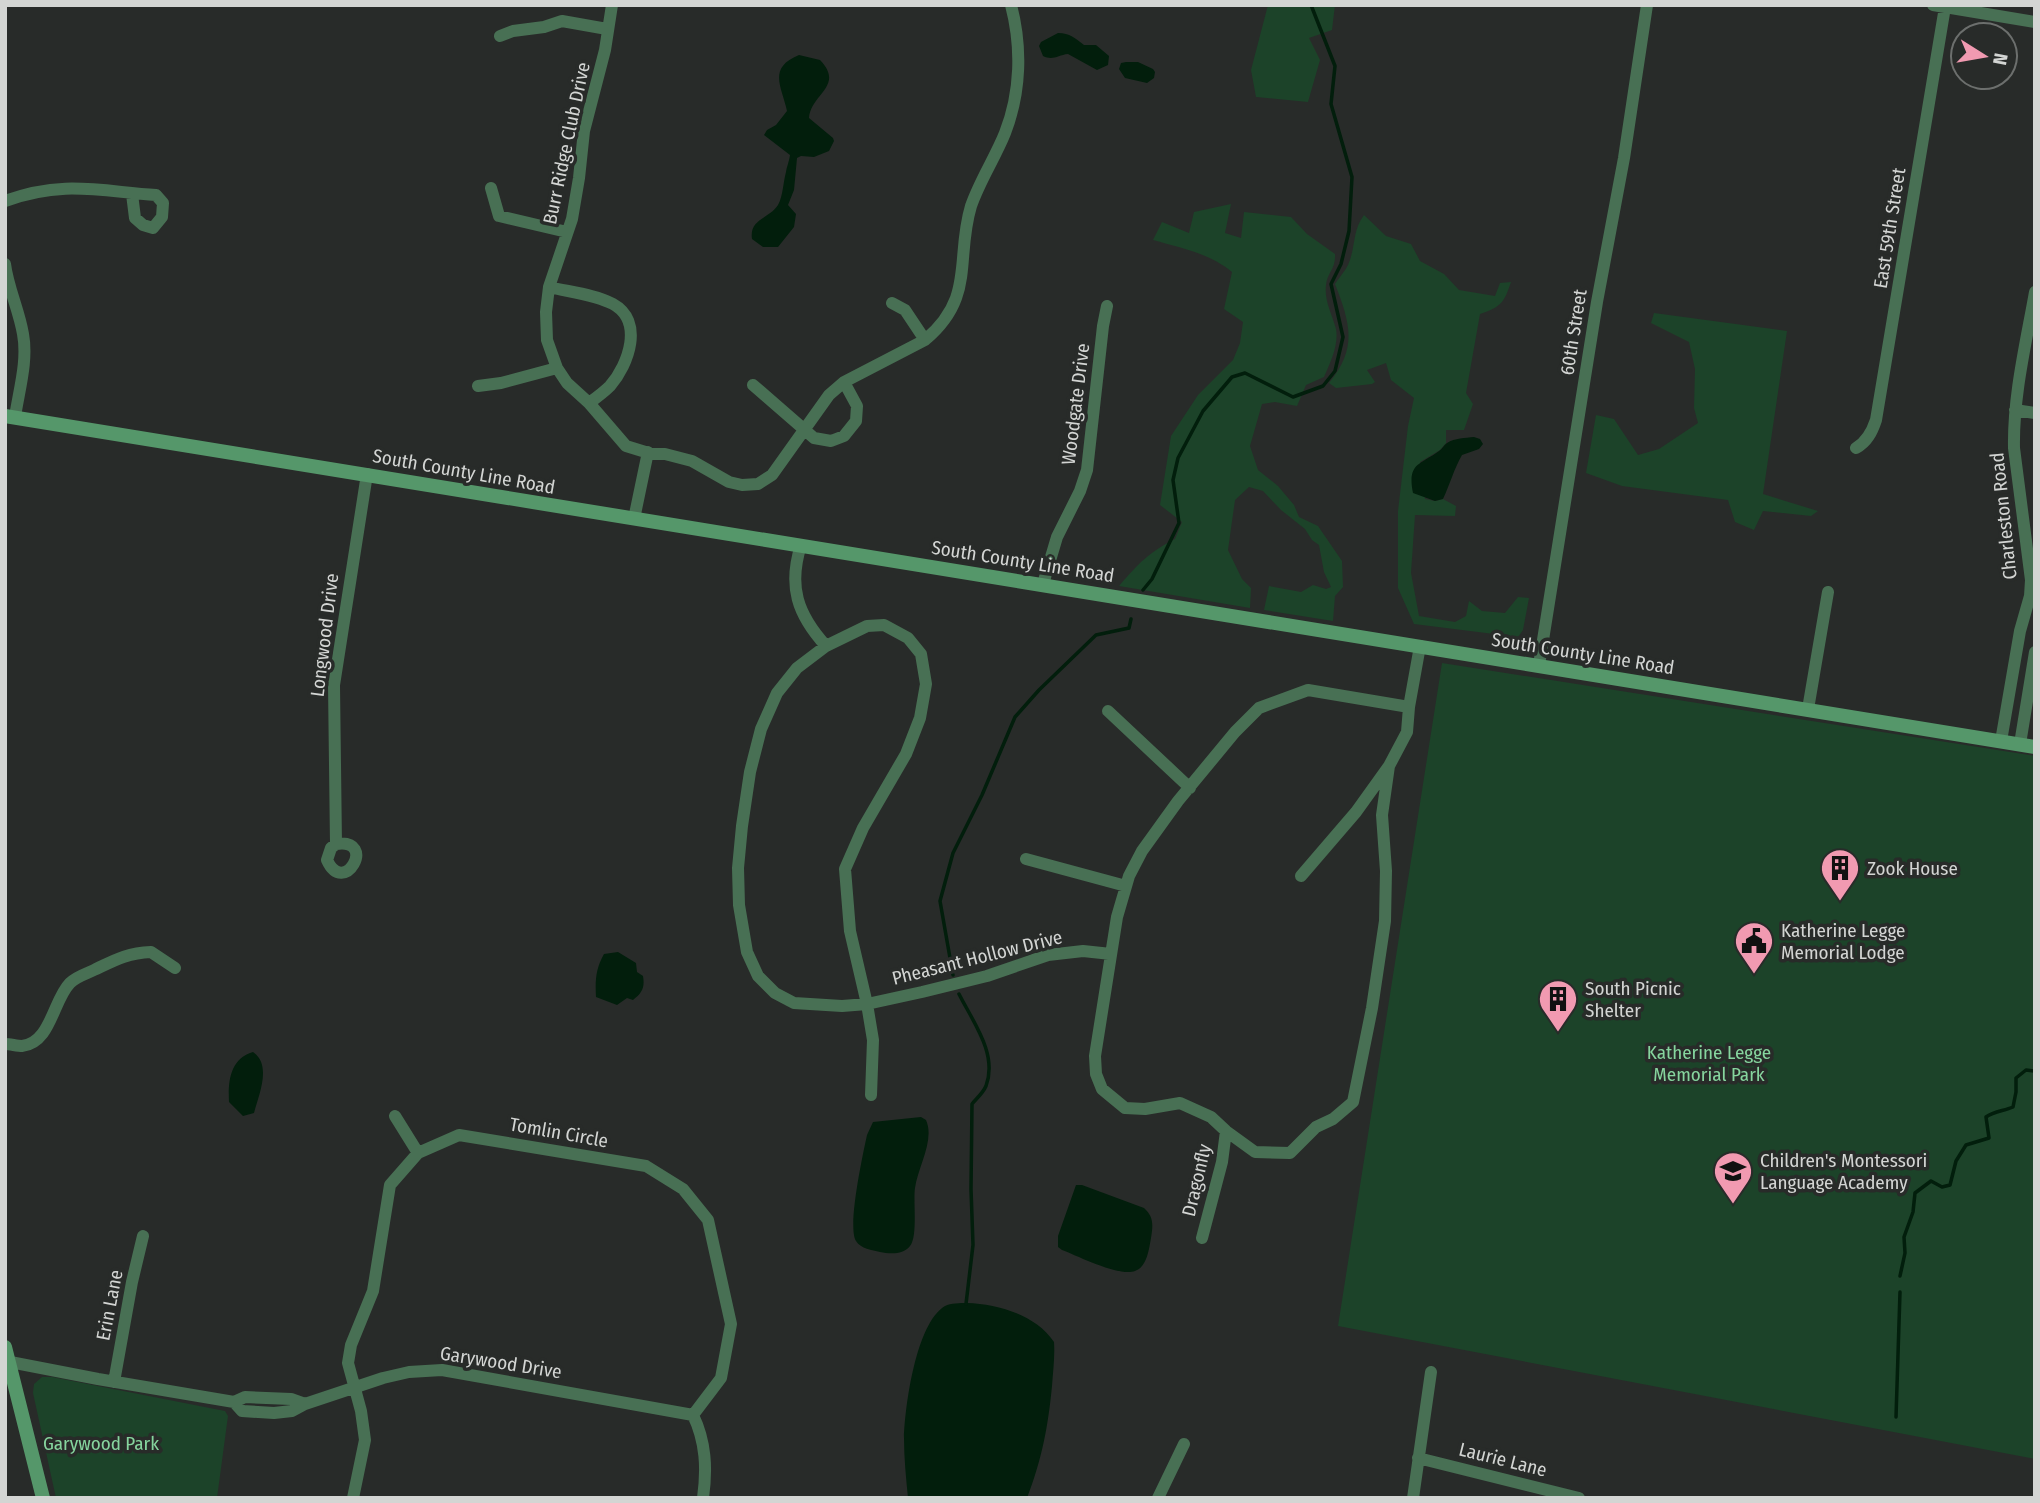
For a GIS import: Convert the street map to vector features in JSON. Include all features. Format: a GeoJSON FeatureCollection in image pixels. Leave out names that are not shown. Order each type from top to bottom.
{"type":"FeatureCollection","features":[{"type":"Feature","properties":{"kind":"main road","name":"South County Line Road"},"geometry":{"type":"LineString","coordinates":[[10,416],[2027,746]]}},
{"type":"Feature","properties":{"kind":"main road"},"geometry":{"type":"LineString","coordinates":[[5,1347],[43,1498]]}},
{"type":"Feature","properties":{"kind":"street","name":"Burr Ridge Club Drive"},"geometry":{"type":"LineString","coordinates":[[612,5],[605,50],[584,131],[576,198],[549,287],[547,340],[557,368],[567,383],[589,403],[626,446],[692,461],[730,482],[741,485],[758,484],[772,475],[829,395],[844,382],[925,340],[942,322],[959,294],[971,208],[1010,118],[1019,79],[1016,23],[1011,5]]}},
{"type":"Feature","properties":{"kind":"street","name":"60th Street"},"geometry":{"type":"LineString","coordinates":[[1539,665],[1597,302],[1625,153],[1647,5]]}},
{"type":"Feature","properties":{"kind":"street"},"geometry":{"type":"LineString","coordinates":[[1939,6],[2035,22]]}},
{"type":"Feature","properties":{"kind":"street","name":"East 59th Street"},"geometry":{"type":"LineString","coordinates":[[1856,448],[1869,438],[1876,420],[1939,6]]}},
{"type":"Feature","properties":{"kind":"street"},"geometry":{"type":"LineString","coordinates":[[500,36],[562,21],[607,29]]}},
{"type":"Feature","properties":{"kind":"street"},"geometry":{"type":"LineString","coordinates":[[5,201],[23,194],[71,187],[132,194]]}},
{"type":"Feature","properties":{"kind":"street"},"geometry":{"type":"LineString","coordinates":[[491,188],[499,216],[567,232]]}},
{"type":"Feature","properties":{"kind":"street"},"geometry":{"type":"LineString","coordinates":[[5,264],[24,343],[24,362],[10,416]]}},
{"type":"Feature","properties":{"kind":"street"},"geometry":{"type":"LineString","coordinates":[[549,287],[602,299],[615,305],[625,313],[630,326],[630,348],[624,367],[609,387],[589,403]]}},
{"type":"Feature","properties":{"kind":"street","name":"Charleston Road"},"geometry":{"type":"LineString","coordinates":[[2001,741],[2020,631],[2030,596],[2031,580],[2014,448],[2015,411],[2035,292]]}},
{"type":"Feature","properties":{"kind":"street"},"geometry":{"type":"LineString","coordinates":[[892,303],[905,310],[925,340]]}},
{"type":"Feature","properties":{"kind":"street","name":"Woodgate Drive"},"geometry":{"type":"LineString","coordinates":[[1043,584],[1057,537],[1080,491],[1087,470],[1107,306]]}},
{"type":"Feature","properties":{"kind":"street"},"geometry":{"type":"LineString","coordinates":[[478,386],[501,383],[557,368]]}},
{"type":"Feature","properties":{"kind":"street"},"geometry":{"type":"LineString","coordinates":[[753,385],[814,438],[831,441],[844,436],[856,421],[858,406],[844,382]]}},
{"type":"Feature","properties":{"kind":"street"},"geometry":{"type":"LineString","coordinates":[[2015,411],[2035,413]]}},
{"type":"Feature","properties":{"kind":"street"},"geometry":{"type":"LineString","coordinates":[[634,519],[648,452]]}},
{"type":"Feature","properties":{"kind":"street","name":"Longwood Drive"},"geometry":{"type":"LineString","coordinates":[[336,844],[334,685],[367,474]]}},
{"type":"Feature","properties":{"kind":"street"},"geometry":{"type":"LineString","coordinates":[[801,545],[794,572],[796,595],[809,623],[825,646]]}},
{"type":"Feature","properties":{"kind":"street"},"geometry":{"type":"LineString","coordinates":[[1808,709],[1828,592]]}},
{"type":"Feature","properties":{"kind":"street","name":"Pheasant Hollow Drive"},"geometry":{"type":"LineString","coordinates":[[867,1003],[850,931],[845,869],[863,828],[906,754],[920,718],[926,684],[921,654],[908,638],[884,625],[867,626],[825,646],[797,668],[777,693],[761,729],[750,772],[738,867],[739,905],[747,952],[758,976],[775,993],[794,1003],[842,1006],[867,1003],[922,992],[987,976],[1048,955],[1083,951],[1111,954]]}},
{"type":"Feature","properties":{"kind":"street"},"geometry":{"type":"LineString","coordinates":[[1301,876],[1356,813],[1389,766],[1407,732],[1420,646]]}},
{"type":"Feature","properties":{"kind":"street"},"geometry":{"type":"LineString","coordinates":[[2027,746],[2035,652]]}},
{"type":"Feature","properties":{"kind":"street"},"geometry":{"type":"LineString","coordinates":[[1389,766],[1382,815],[1386,871],[1385,921],[1353,1102],[1333,1119],[1316,1127],[1290,1153],[1255,1152],[1226,1132],[1211,1117],[1180,1103],[1145,1109],[1125,1108],[1102,1090],[1096,1074],[1095,1056],[1111,954],[1126,886],[1142,851],[1178,801],[1235,732],[1259,708],[1280,699],[1308,690],[1409,707]]}},
{"type":"Feature","properties":{"kind":"street"},"geometry":{"type":"LineString","coordinates":[[1108,711],[1190,788]]}},
{"type":"Feature","properties":{"kind":"street"},"geometry":{"type":"LineString","coordinates":[[1356,813],[1382,815]]}},
{"type":"Feature","properties":{"kind":"street"},"geometry":{"type":"LineString","coordinates":[[1026,859],[1126,886]]}},
{"type":"Feature","properties":{"kind":"street"},"geometry":{"type":"LineString","coordinates":[[5,1044],[23,1046],[35,1041],[44,1032],[68,984],[110,961],[151,952],[175,968]]}},
{"type":"Feature","properties":{"kind":"street"},"geometry":{"type":"LineString","coordinates":[[867,1003],[873,1040],[871,1095]]}},
{"type":"Feature","properties":{"kind":"street"},"geometry":{"type":"LineString","coordinates":[[395,1116],[418,1153]]}},
{"type":"Feature","properties":{"kind":"street","name":"Dragonfly"},"geometry":{"type":"LineString","coordinates":[[1202,1238],[1222,1163],[1226,1132]]}},
{"type":"Feature","properties":{"kind":"street","name":"Tomlin Circle"},"geometry":{"type":"LineString","coordinates":[[353,1498],[365,1440],[361,1411],[348,1363],[351,1345],[373,1292],[390,1185],[418,1153],[459,1135],[646,1166],[683,1189],[708,1220],[731,1324],[721,1378],[696,1421]]}},
{"type":"Feature","properties":{"kind":"street","name":"Erin Lane"},"geometry":{"type":"LineString","coordinates":[[114,1382],[143,1236]]}},
{"type":"Feature","properties":{"kind":"street","name":"Garywood Drive"},"geometry":{"type":"LineString","coordinates":[[7,1362],[234,1402],[245,1397],[291,1399],[305,1404],[383,1378],[409,1372],[442,1370],[696,1421]]}},
{"type":"Feature","properties":{"kind":"street"},"geometry":{"type":"LineString","coordinates":[[1413,1498],[1431,1371]]}},
{"type":"Feature","properties":{"kind":"street"},"geometry":{"type":"LineString","coordinates":[[696,1421],[705,1453],[703,1498]]}},
{"type":"Feature","properties":{"kind":"street"},"geometry":{"type":"LineString","coordinates":[[1158,1498],[1184,1444]]}},
{"type":"Feature","properties":{"kind":"street","name":"Laurie Lane"},"geometry":{"type":"LineString","coordinates":[[1418,1458],[1579,1498]]}},
{"type":"Feature","properties":{"kind":"green space"},"geometry":{"type":"Polygon","coordinates":[[[1268,5],[1335,5],[1332,30],[1309,38],[1320,60],[1308,102],[1256,97],[1251,70],[1268,5]]]}},
{"type":"Feature","properties":{"kind":"green space"},"geometry":{"type":"Polygon","coordinates":[[[1231,204],[1225,233],[1241,238],[1244,212],[1291,217],[1307,234],[1335,254],[1326,291],[1336,329],[1336,341],[1324,377],[1306,385],[1297,406],[1275,402],[1262,404],[1250,446],[1258,470],[1278,486],[1294,505],[1299,517],[1318,526],[1342,561],[1343,587],[1335,596],[1333,621],[1264,610],[1269,586],[1301,592],[1313,585],[1326,589],[1331,587],[1324,572],[1319,545],[1263,491],[1249,487],[1235,500],[1228,550],[1242,579],[1251,588],[1250,608],[1119,586],[1144,559],[1175,539],[1182,522],[1160,505],[1171,436],[1198,395],[1233,360],[1240,343],[1243,322],[1224,309],[1232,272],[1204,256],[1153,240],[1162,222],[1189,233],[1194,212],[1231,204]]]}},
{"type":"Feature","properties":{"kind":"green space"},"geometry":{"type":"Polygon","coordinates":[[[1364,215],[1386,236],[1411,244],[1420,261],[1444,274],[1459,290],[1495,296],[1500,283],[1511,282],[1501,303],[1480,314],[1466,393],[1473,404],[1464,430],[1446,430],[1446,443],[1440,450],[1420,462],[1425,499],[1443,499],[1456,506],[1455,516],[1415,515],[1411,573],[1419,616],[1455,622],[1466,616],[1469,601],[1482,611],[1505,613],[1518,597],[1529,598],[1523,630],[1518,637],[1414,624],[1398,588],[1398,511],[1414,398],[1391,380],[1386,363],[1367,370],[1375,382],[1372,384],[1336,388],[1329,383],[1344,358],[1349,335],[1335,284],[1348,265],[1364,215]]]}},
{"type":"Feature","properties":{"kind":"green space"},"geometry":{"type":"Polygon","coordinates":[[[1654,313],[1787,331],[1763,494],[1818,511],[1811,516],[1763,511],[1754,530],[1735,522],[1728,500],[1622,486],[1586,473],[1596,415],[1614,419],[1638,455],[1659,449],[1698,423],[1694,408],[1695,369],[1689,342],[1651,323],[1654,313]]]}},
{"type":"Feature","properties":{"kind":"green space","name":"Katherine Legge Memorial Park"},"geometry":{"type":"Polygon","coordinates":[[[1442,663],[2035,756],[2035,1459],[1338,1326],[1442,663]]]}},
{"type":"Feature","properties":{"kind":"green space","name":"Garywood Park"},"geometry":{"type":"Polygon","coordinates":[[[42,1377],[225,1411],[228,1416],[217,1498],[56,1498],[33,1393],[34,1384],[42,1377]]]}},
{"type":"Feature","properties":{"kind":"shaded area"},"geometry":{"type":"Polygon","coordinates":[[[1058,33],[1069,35],[1084,45],[1096,45],[1109,56],[1108,65],[1097,70],[1068,54],[1053,58],[1043,56],[1039,46],[1041,42],[1058,33]]]}},
{"type":"Feature","properties":{"kind":"shaded area"},"geometry":{"type":"Polygon","coordinates":[[[799,55],[820,60],[827,69],[828,83],[815,102],[809,118],[834,141],[829,151],[814,157],[797,158],[794,190],[788,205],[796,214],[794,227],[778,247],[763,247],[752,239],[752,232],[757,223],[778,205],[790,155],[764,135],[787,111],[780,86],[780,72],[789,60],[799,55]]]}},
{"type":"Feature","properties":{"kind":"shaded area"},"geometry":{"type":"Polygon","coordinates":[[[1138,62],[1153,69],[1154,78],[1147,83],[1125,78],[1119,69],[1121,63],[1138,62]]]}},
{"type":"Feature","properties":{"kind":"shaded area"},"geometry":{"type":"Polygon","coordinates":[[[1474,437],[1480,439],[1483,444],[1479,449],[1462,455],[1443,499],[1435,501],[1413,493],[1412,476],[1417,466],[1450,441],[1474,437]]]}},
{"type":"Feature","properties":{"kind":"shaded area"},"geometry":{"type":"Polygon","coordinates":[[[618,952],[636,963],[637,972],[643,976],[644,984],[633,1000],[627,998],[617,1005],[596,997],[596,985],[604,954],[618,952]]]}},
{"type":"Feature","properties":{"kind":"shaded area"},"geometry":{"type":"Polygon","coordinates":[[[253,1052],[262,1064],[261,1089],[254,1113],[243,1116],[229,1102],[230,1079],[239,1060],[253,1052]]]}},
{"type":"Feature","properties":{"kind":"shaded area"},"geometry":{"type":"Polygon","coordinates":[[[921,1117],[926,1120],[928,1136],[915,1188],[915,1227],[912,1241],[907,1249],[896,1253],[870,1250],[856,1241],[853,1221],[867,1135],[873,1122],[921,1117]]]}},
{"type":"Feature","properties":{"kind":"shaded area"},"geometry":{"type":"Polygon","coordinates":[[[1076,1185],[1144,1208],[1150,1215],[1152,1233],[1147,1257],[1139,1269],[1128,1272],[1109,1269],[1058,1247],[1058,1236],[1076,1185]]]}},
{"type":"Feature","properties":{"kind":"shaded area"},"geometry":{"type":"Polygon","coordinates":[[[967,1303],[1003,1309],[1027,1318],[1054,1342],[1046,1429],[1037,1470],[1027,1498],[908,1498],[904,1438],[914,1366],[926,1329],[935,1315],[947,1305],[967,1303]]]}},
{"type":"Feature","properties":{"kind":"waterway"},"geometry":{"type":"LineString","coordinates":[[1143,590],[1152,579],[1179,523],[1173,480],[1178,458],[1203,411],[1232,377],[1245,373],[1293,397],[1323,386],[1335,371],[1343,337],[1331,284],[1341,264],[1349,231],[1352,177],[1331,104],[1335,66],[1311,5]]}},
{"type":"Feature","properties":{"kind":"waterway"},"geometry":{"type":"LineString","coordinates":[[953,975],[940,901],[953,853],[982,795],[1015,717],[1096,635],[1129,628],[1131,619]]}},
{"type":"Feature","properties":{"kind":"waterway"},"geometry":{"type":"LineString","coordinates":[[959,994],[982,1038],[989,1062],[986,1086],[972,1104],[973,1245],[966,1304]]}},
{"type":"Feature","properties":{"kind":"waterway"},"geometry":{"type":"LineString","coordinates":[[1900,1276],[1905,1253],[1904,1237],[1913,1212],[1915,1193],[1931,1181],[1942,1187],[1950,1185],[1956,1161],[1966,1145],[1989,1138],[1986,1117],[2013,1107],[2016,1078],[2026,1070],[2035,1071]]}},
{"type":"Feature","properties":{"kind":"waterway"},"geometry":{"type":"LineString","coordinates":[[1896,1417],[1900,1292]]}},
{"type":"Feature","properties":{"kind":"place","name":"Zook House"},"geometry":{"type":"Point","coordinates":[1840,902]}},
{"type":"Feature","properties":{"kind":"place","name":"Katherine Legge Memorial Lodge"},"geometry":{"type":"Point","coordinates":[1754,975]}},
{"type":"Feature","properties":{"kind":"place","name":"South Picnic Shelter"},"geometry":{"type":"Point","coordinates":[1558,1033]}},
{"type":"Feature","properties":{"kind":"place","name":"Children's Montessori Language Academy"},"geometry":{"type":"Point","coordinates":[1733,1205]}}]}
